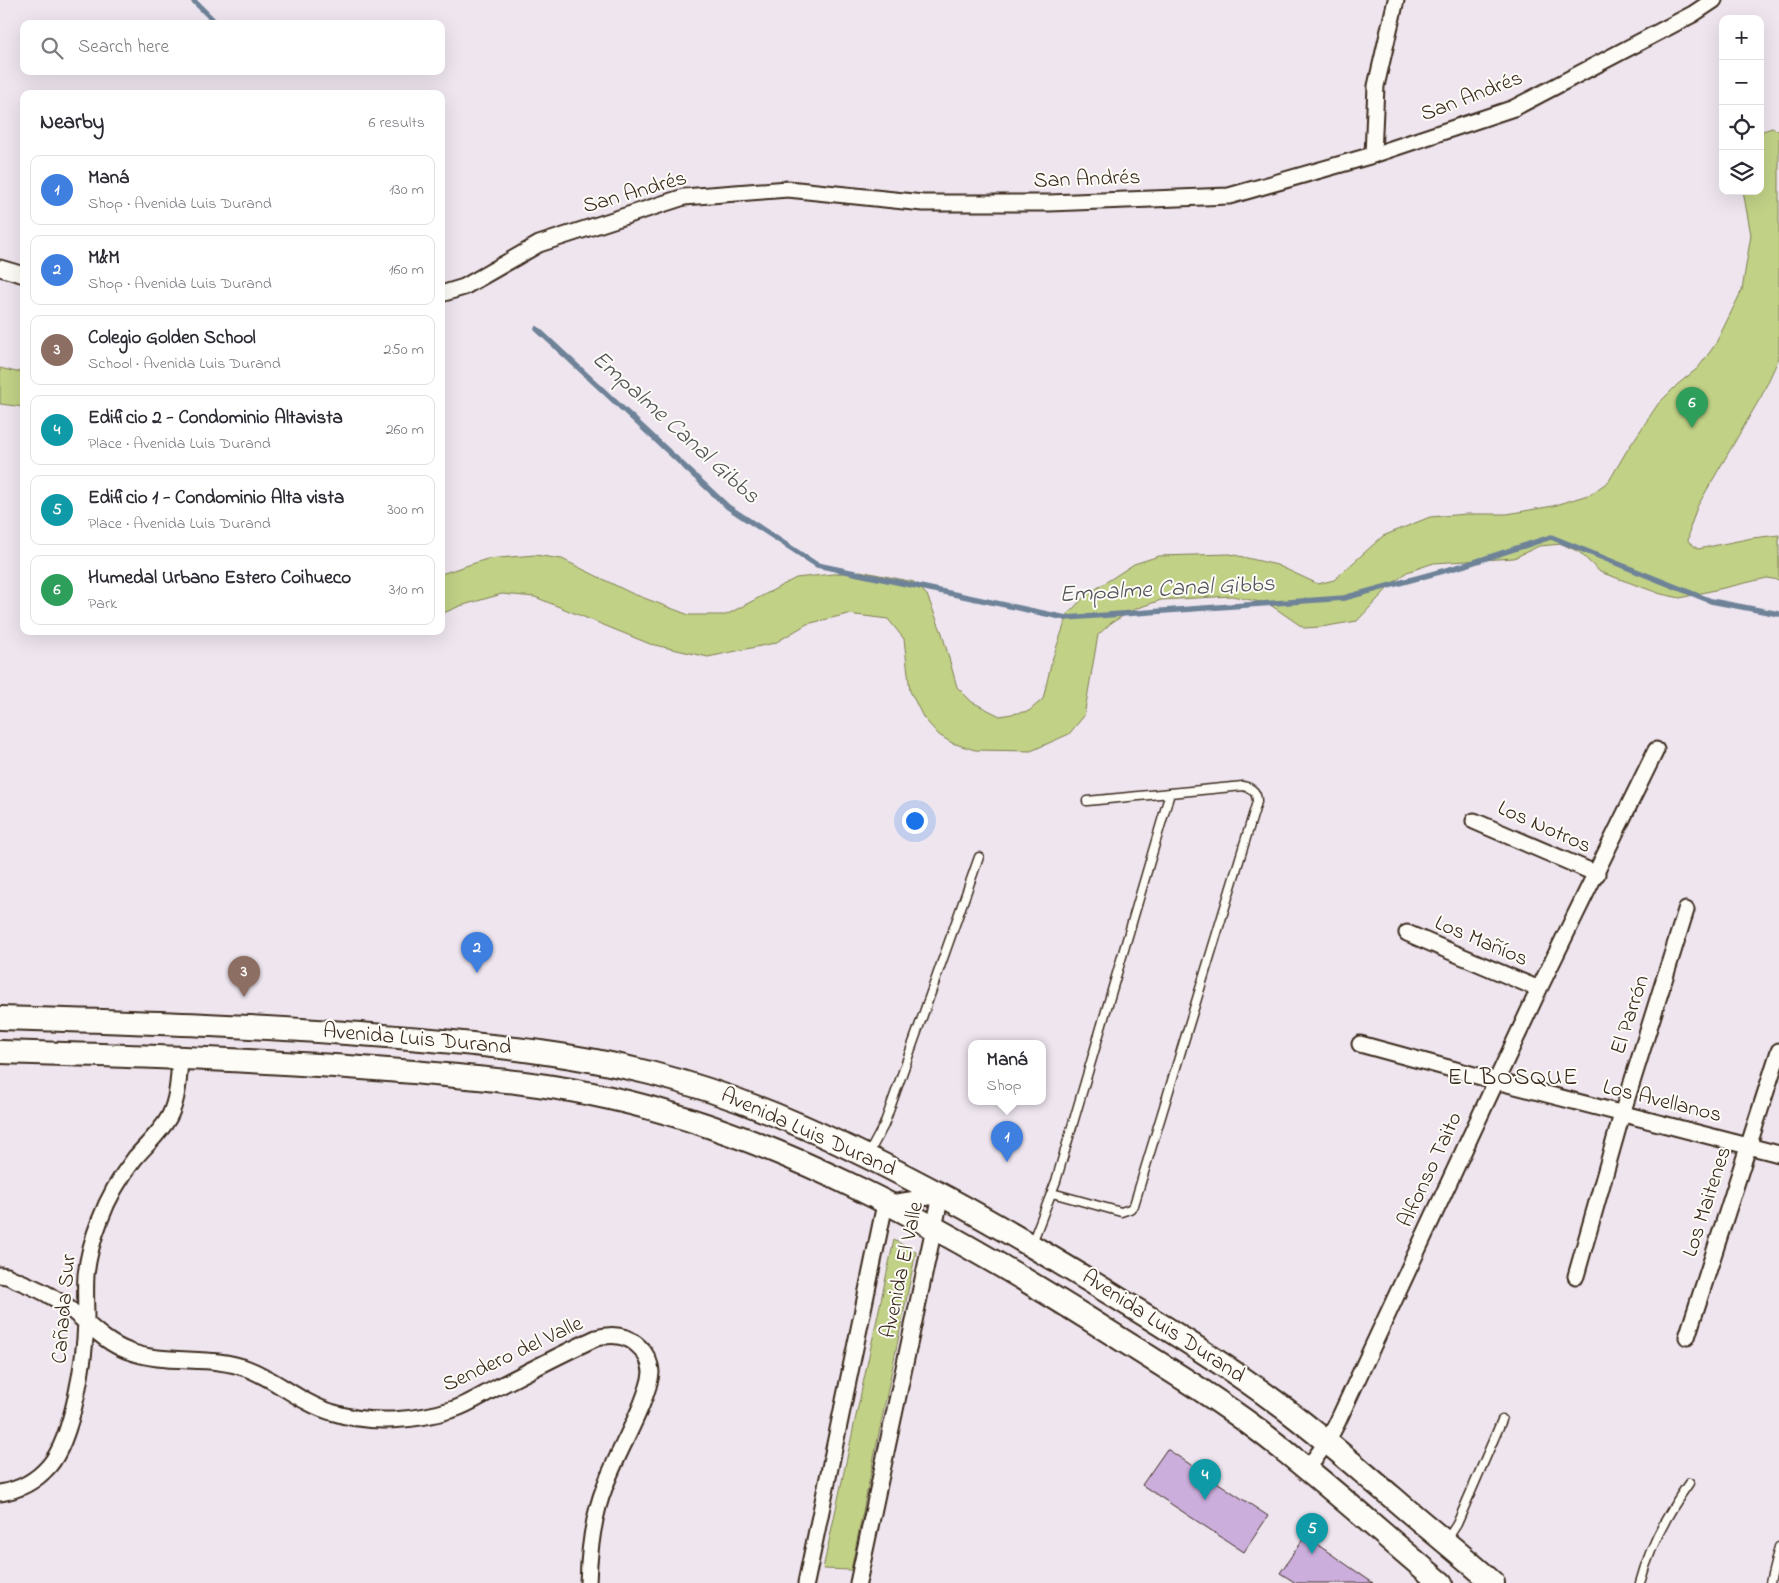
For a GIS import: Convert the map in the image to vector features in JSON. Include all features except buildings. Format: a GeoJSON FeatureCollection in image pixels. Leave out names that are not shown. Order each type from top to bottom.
{"type":"FeatureCollection","features":[{"type":"Feature","properties":{"kind":"street"},"geometry":{"type":"LineString","coordinates":[[1373,155],[1376,86],[1396,0]]}},
{"type":"Feature","properties":{"kind":"street","name":"San Andrés"},"geometry":{"type":"LineString","coordinates":[[445,293],[464,287],[539,244],[684,197],[788,189],[923,203],[1049,204],[1229,196],[1373,155],[1514,108],[1693,14],[1714,0]]}},
{"type":"Feature","properties":{"kind":"street"},"geometry":{"type":"LineString","coordinates":[[0,268],[20,274]]}},
{"type":"Feature","properties":{"kind":"street","name":"Alfonso Taito"},"geometry":{"type":"LineString","coordinates":[[1307,1469],[1327,1442],[1539,990],[1656,750]]}},
{"type":"Feature","properties":{"kind":"street","name":"Los Notros"},"geometry":{"type":"LineString","coordinates":[[1474,820],[1596,874]]}},
{"type":"Feature","properties":{"kind":"street","name":"El Parrón"},"geometry":{"type":"LineString","coordinates":[[1576,1276],[1622,1114],[1686,910]]}},
{"type":"Feature","properties":{"kind":"street","name":"Los Mañíos"},"geometry":{"type":"LineString","coordinates":[[1407,933],[1539,990]]}},
{"type":"Feature","properties":{"kind":"street","name":"Avenida Luis Durand"},"geometry":{"type":"LineString","coordinates":[[0,1018],[277,1028],[448,1042],[573,1056],[652,1073],[730,1097],[784,1118],[942,1195],[1031,1245],[1181,1337],[1230,1369],[1327,1442],[1492,1583]]}},
{"type":"Feature","properties":{"kind":"street","name":"Los Avellanos"},"geometry":{"type":"LineString","coordinates":[[1360,1044],[1779,1154]]}},
{"type":"Feature","properties":{"kind":"street","name":"Los Maitenes"},"geometry":{"type":"LineString","coordinates":[[1687,1337],[1779,1051]]}},
{"type":"Feature","properties":{"kind":"street","name":"Avenida Luis Durand"},"geometry":{"type":"LineString","coordinates":[[0,1052],[256,1060],[435,1074],[529,1084],[606,1097],[682,1116],[719,1129],[793,1159],[934,1229],[1041,1290],[1163,1365],[1249,1424],[1307,1469],[1441,1583]]}},
{"type":"Feature","properties":{"kind":"street","name":"Cañada Sur"},"geometry":{"type":"LineString","coordinates":[[0,1493],[17,1489],[29,1483],[50,1465],[57,1454],[77,1395],[86,1322],[86,1275],[90,1252],[100,1218],[122,1176],[155,1138],[170,1115],[177,1087],[180,1057]]}},
{"type":"Feature","properties":{"kind":"street","name":"Avenida El Valle"},"geometry":{"type":"LineString","coordinates":[[806,1583],[885,1204],[942,1195],[858,1583]]}},
{"type":"Feature","properties":{"kind":"street","name":"Sendero del Valle"},"geometry":{"type":"LineString","coordinates":[[0,1275],[7,1276],[53,1297],[105,1339],[130,1352],[160,1358],[237,1365],[258,1373],[316,1407],[350,1417],[369,1419],[411,1418],[456,1408],[596,1338],[606,1335],[626,1338],[641,1348],[646,1356],[651,1373],[647,1392],[604,1486],[591,1542],[588,1583]]}},
{"type":"Feature","properties":{"kind":"lane"},"geometry":{"type":"LineString","coordinates":[[1052,1193],[1121,1212],[1130,1210],[1134,1205],[1257,802],[1255,792],[1243,786],[1088,801]]}},
{"type":"Feature","properties":{"kind":"lane"},"geometry":{"type":"LineString","coordinates":[[1031,1245],[1052,1193],[1170,792]]}},
{"type":"Feature","properties":{"kind":"lane"},"geometry":{"type":"LineString","coordinates":[[867,1157],[884,1125],[979,857]]}},
{"type":"Feature","properties":{"kind":"lane"},"geometry":{"type":"LineString","coordinates":[[1445,1542],[1457,1524],[1502,1420]]}},
{"type":"Feature","properties":{"kind":"lane"},"geometry":{"type":"LineString","coordinates":[[1640,1583],[1662,1524],[1689,1483]]}},
{"type":"Feature","properties":{"kind":"lane"},"geometry":{"type":"LineString","coordinates":[[1770,1583],[1779,1547]]}},
{"type":"Feature","properties":{"kind":"green space"},"geometry":{"type":"Polygon","coordinates":[[[1772,128],[1779,131],[1779,358],[1762,395],[1697,507],[1688,541],[1698,549],[1752,538],[1779,535],[1779,580],[1767,578],[1680,598],[1661,594],[1600,572],[1579,552],[1562,544],[1539,546],[1514,558],[1434,563],[1407,572],[1390,586],[1357,621],[1321,627],[1304,628],[1269,604],[1232,596],[1161,600],[1135,609],[1111,623],[1098,635],[1084,716],[1069,734],[1031,751],[975,750],[952,743],[939,735],[923,717],[910,691],[904,639],[888,619],[848,614],[807,624],[775,643],[708,657],[650,644],[535,597],[502,594],[445,612],[445,573],[487,559],[535,555],[562,559],[631,593],[689,615],[726,615],[796,578],[860,571],[914,582],[927,595],[942,633],[957,687],[972,702],[1000,716],[1029,711],[1043,699],[1052,660],[1068,614],[1085,596],[1134,564],[1159,556],[1230,554],[1277,565],[1318,584],[1334,580],[1383,536],[1430,517],[1467,514],[1507,514],[1553,506],[1591,494],[1609,481],[1658,404],[1698,368],[1715,345],[1742,290],[1751,235],[1744,195],[1764,195],[1764,131],[1772,128]]]}},
{"type":"Feature","properties":{"kind":"green space"},"geometry":{"type":"Polygon","coordinates":[[[0,368],[20,372],[20,406],[0,404],[0,368]]]}},
{"type":"Feature","properties":{"kind":"green space"},"geometry":{"type":"Polygon","coordinates":[[[894,1240],[916,1252],[851,1570],[823,1569],[894,1240]]]}},
{"type":"Feature","properties":{"kind":"waterway","name":"Empalme Canal Gibbs"},"geometry":{"type":"LineString","coordinates":[[193,0],[213,20]]}},
{"type":"Feature","properties":{"kind":"waterway","name":"Empalme Canal Gibbs"},"geometry":{"type":"LineString","coordinates":[[537,329],[728,507],[817,565],[1066,618],[1344,598],[1465,565],[1551,537],[1711,601],[1779,614]]}},
{"type":"Feature","properties":{"kind":"place","name":"Humedal Urbano Estero Coihueco"},"geometry":{"type":"Point","coordinates":[1692,428]}},
{"type":"Feature","properties":{"kind":"place","name":"M&M"},"geometry":{"type":"Point","coordinates":[477,973]}},
{"type":"Feature","properties":{"kind":"place","name":"Colegio Golden School"},"geometry":{"type":"Point","coordinates":[244,997]}},
{"type":"Feature","properties":{"kind":"place","name":"Maná"},"geometry":{"type":"Point","coordinates":[1007,1162]}},
{"type":"Feature","properties":{"kind":"place","name":"Edificio 2 - Condominio Altavista"},"geometry":{"type":"Point","coordinates":[1205,1500]}},
{"type":"Feature","properties":{"kind":"place","name":"Edificio 1 - Condominio Alta vista"},"geometry":{"type":"Point","coordinates":[1312,1554]}},
{"type":"Feature","properties":{"kind":"district","name":"EL BOSQUE"},"geometry":{"type":"Point","coordinates":[1513,1078]}}]}
